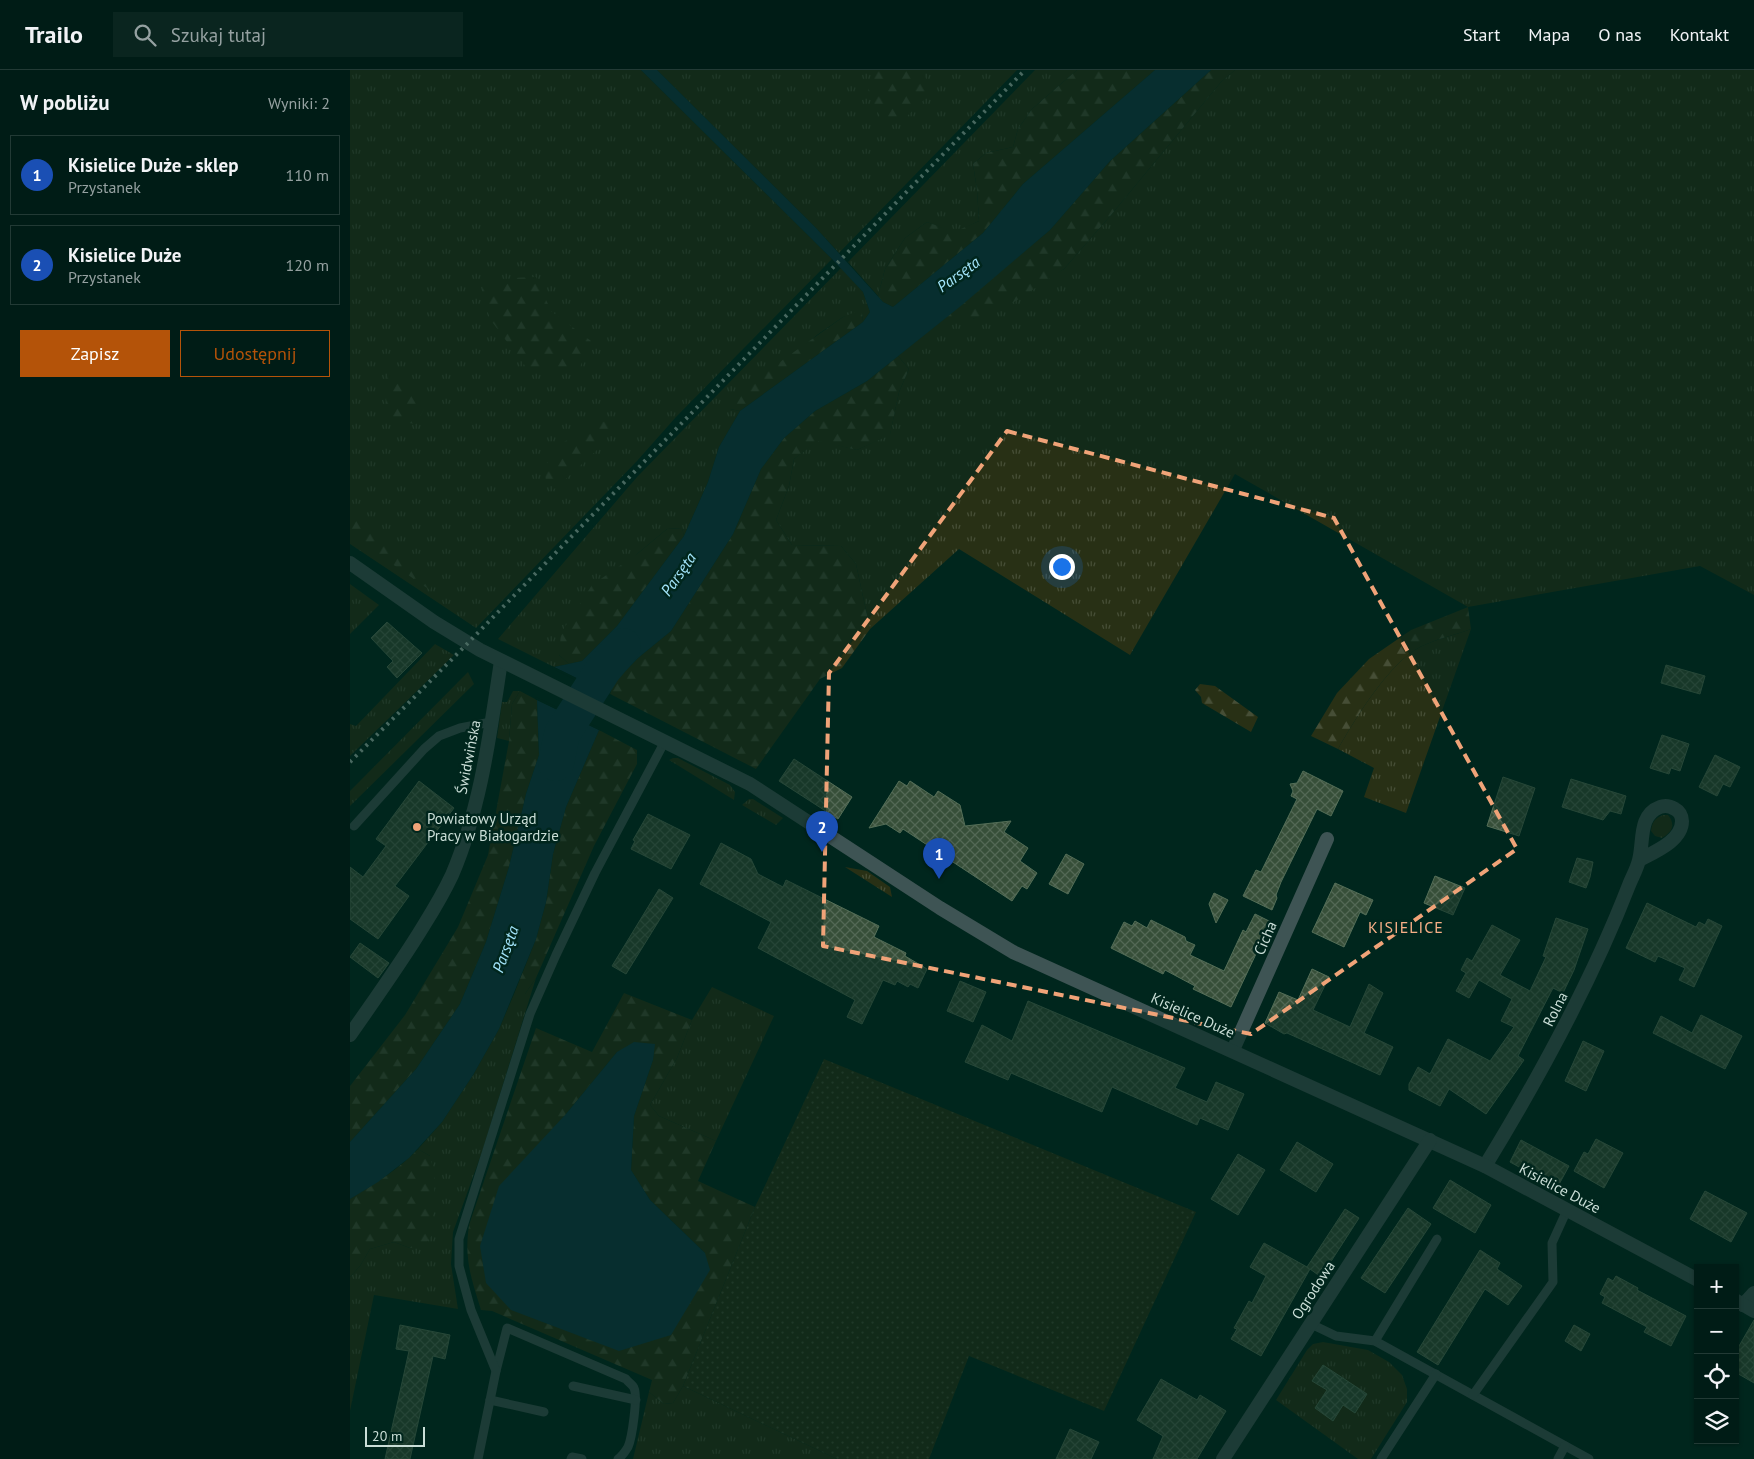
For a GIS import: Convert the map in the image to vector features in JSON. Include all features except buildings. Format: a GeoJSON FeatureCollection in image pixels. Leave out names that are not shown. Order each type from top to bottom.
{"type":"FeatureCollection","features":[{"type":"Feature","properties":{"kind":"street"},"geometry":{"type":"LineString","coordinates":[[350,563],[434,622],[501,661]]}},
{"type":"Feature","properties":{"kind":"street","name":"Kisielice Duże"},"geometry":{"type":"LineString","coordinates":[[501,661],[750,784],[940,908],[1013,952],[1233,1050],[1485,1166],[1694,1278]]}},
{"type":"Feature","properties":{"kind":"street","name":"Świdwińska"},"geometry":{"type":"LineString","coordinates":[[350,1035],[414,941],[451,877],[471,819],[482,774],[501,661]]}},
{"type":"Feature","properties":{"kind":"street","name":"Cicha"},"geometry":{"type":"LineString","coordinates":[[1233,1050],[1327,839]]}},
{"type":"Feature","properties":{"kind":"street","name":"Rolna"},"geometry":{"type":"LineString","coordinates":[[1485,1166],[1534,1083],[1576,1004],[1614,924],[1639,860]]}},
{"type":"Feature","properties":{"kind":"street","name":"Ogrodowa"},"geometry":{"type":"LineString","coordinates":[[1223,1459],[1430,1140]]}},
{"type":"Feature","properties":{"kind":"street"},"geometry":{"type":"LineString","coordinates":[[1744,1305],[1754,1293]]}},
{"type":"Feature","properties":{"kind":"lane"},"geometry":{"type":"LineString","coordinates":[[354,826],[424,749],[439,736],[460,728],[491,722]]}},
{"type":"Feature","properties":{"kind":"lane"},"geometry":{"type":"LineString","coordinates":[[496,1371],[471,1310],[459,1266],[459,1240],[530,1014],[595,873],[665,741]]}},
{"type":"Feature","properties":{"kind":"lane"},"geometry":{"type":"LineString","coordinates":[[1474,1395],[1553,1282],[1552,1243],[1567,1210]]}},
{"type":"Feature","properties":{"kind":"lane"},"geometry":{"type":"LineString","coordinates":[[1375,1341],[1437,1239]]}},
{"type":"Feature","properties":{"kind":"lane"},"geometry":{"type":"LineString","coordinates":[[1310,1324],[1336,1336],[1375,1341],[1589,1459]]}},
{"type":"Feature","properties":{"kind":"lane"},"geometry":{"type":"LineString","coordinates":[[478,1459],[507,1328],[626,1379],[634,1388],[636,1400],[628,1446],[618,1459]]}},
{"type":"Feature","properties":{"kind":"lane"},"geometry":{"type":"LineString","coordinates":[[1381,1459],[1436,1374]]}},
{"type":"Feature","properties":{"kind":"lane"},"geometry":{"type":"LineString","coordinates":[[573,1386],[636,1400]]}},
{"type":"Feature","properties":{"kind":"lane"},"geometry":{"type":"LineString","coordinates":[[490,1400],[544,1412]]}},
{"type":"Feature","properties":{"kind":"lane"},"geometry":{"type":"LineString","coordinates":[[1558,1459],[1565,1446]]}},
{"type":"Feature","properties":{"kind":"lane"},"geometry":{"type":"LineString","coordinates":[[571,1459],[572,1457],[582,1459]]}},
{"type":"Feature","properties":{"kind":"highlighted area"},"geometry":{"type":"Polygon","coordinates":[[[1007,431],[1334,518],[1517,849],[1251,1034],[823,946],[829,673],[1007,431]]]}},
{"type":"Feature","properties":{"kind":"green space"},"geometry":{"type":"Polygon","coordinates":[[[350,70],[641,70],[832,259],[676,417],[637,461],[476,628],[350,544],[350,70]]]}},
{"type":"Feature","properties":{"kind":"green space"},"geometry":{"type":"Polygon","coordinates":[[[657,70],[1017,70],[839,253],[657,70]]]}},
{"type":"Feature","properties":{"kind":"green space"},"geometry":{"type":"Polygon","coordinates":[[[877,70],[921,70],[933,91],[903,120],[883,123],[868,90],[877,70]]]}},
{"type":"Feature","properties":{"kind":"green space"},"geometry":{"type":"Polygon","coordinates":[[[1035,70],[1077,70],[1032,109],[1018,129],[1013,147],[986,153],[973,164],[979,221],[954,233],[927,222],[905,238],[885,269],[878,296],[848,262],[1035,70]]]}},
{"type":"Feature","properties":{"kind":"green space"},"geometry":{"type":"Polygon","coordinates":[[[1077,70],[1155,70],[1023,184],[983,233],[893,307],[883,302],[878,296],[885,269],[905,238],[927,222],[954,232],[979,221],[973,164],[986,153],[1013,147],[1018,129],[1032,109],[1077,70]]]}},
{"type":"Feature","properties":{"kind":"green space"},"geometry":{"type":"Polygon","coordinates":[[[1211,70],[1235,70],[1221,82],[1064,269],[1014,302],[973,319],[944,319],[1050,230],[1110,161],[1211,70]]]}},
{"type":"Feature","properties":{"kind":"green space"},"geometry":{"type":"Polygon","coordinates":[[[1235,70],[1754,70],[1754,595],[1700,566],[1468,607],[1235,474],[1130,655],[959,549],[870,629],[856,564],[841,546],[792,545],[776,520],[789,486],[794,459],[818,440],[857,450],[890,434],[899,392],[909,369],[898,356],[944,319],[973,319],[1064,269],[1221,82],[1235,70]]]}},
{"type":"Feature","properties":{"kind":"green space"},"geometry":{"type":"Polygon","coordinates":[[[841,268],[863,292],[870,312],[863,322],[862,313],[843,317],[817,335],[730,409],[740,411],[719,447],[708,482],[684,536],[682,528],[667,529],[637,554],[559,655],[569,664],[554,667],[498,639],[637,477],[841,268]]]}},
{"type":"Feature","properties":{"kind":"green space"},"geometry":{"type":"Polygon","coordinates":[[[536,277],[551,311],[591,341],[580,367],[526,367],[490,319],[481,287],[512,278],[536,277]]]}},
{"type":"Feature","properties":{"kind":"green space"},"geometry":{"type":"Polygon","coordinates":[[[855,312],[862,313],[863,322],[740,411],[730,409],[735,394],[843,317],[855,312]]]}},
{"type":"Feature","properties":{"kind":"green space"},"geometry":{"type":"Polygon","coordinates":[[[898,356],[909,369],[899,392],[890,435],[857,450],[818,441],[794,459],[789,486],[776,520],[792,545],[841,546],[856,564],[870,629],[842,668],[820,679],[756,769],[610,694],[614,683],[638,658],[671,631],[733,534],[761,469],[784,438],[815,411],[867,381],[898,356]]]}},
{"type":"Feature","properties":{"kind":"green space"},"geometry":{"type":"Polygon","coordinates":[[[388,362],[413,388],[426,405],[416,424],[388,420],[386,403],[388,362]]]}},
{"type":"Feature","properties":{"kind":"green space"},"geometry":{"type":"Polygon","coordinates":[[[617,421],[597,450],[555,489],[546,481],[544,467],[564,442],[594,422],[617,421]]]}},
{"type":"Feature","properties":{"kind":"green space"},"geometry":{"type":"Polygon","coordinates":[[[350,516],[416,563],[434,582],[430,590],[350,535],[350,516]]]}},
{"type":"Feature","properties":{"kind":"green space"},"geometry":{"type":"Polygon","coordinates":[[[682,528],[684,536],[617,626],[582,661],[569,664],[559,655],[561,633],[592,585],[637,554],[667,529],[682,528]]]}},
{"type":"Feature","properties":{"kind":"green space"},"geometry":{"type":"Polygon","coordinates":[[[350,584],[379,605],[350,634],[350,584]]]}},
{"type":"Feature","properties":{"kind":"green space"},"geometry":{"type":"Polygon","coordinates":[[[1468,607],[1471,629],[1426,644],[1396,665],[1374,693],[1338,749],[1311,736],[1337,693],[1369,659],[1411,630],[1468,607]]]}},
{"type":"Feature","properties":{"kind":"green space"},"geometry":{"type":"Polygon","coordinates":[[[1471,629],[1406,813],[1364,797],[1374,768],[1338,749],[1354,723],[1385,678],[1408,655],[1426,644],[1471,629]]]}},
{"type":"Feature","properties":{"kind":"green space"},"geometry":{"type":"Polygon","coordinates":[[[435,644],[454,655],[350,756],[350,724],[356,726],[435,644]]]}},
{"type":"Feature","properties":{"kind":"green space"},"geometry":{"type":"Polygon","coordinates":[[[468,672],[474,684],[350,806],[350,791],[468,672]]]}},
{"type":"Feature","properties":{"kind":"green space"},"geometry":{"type":"Polygon","coordinates":[[[1200,684],[1215,686],[1258,717],[1251,732],[1202,703],[1201,697],[1195,690],[1200,684]]]}},
{"type":"Feature","properties":{"kind":"green space"},"geometry":{"type":"Polygon","coordinates":[[[513,691],[520,691],[512,704],[509,741],[497,738],[502,702],[507,702],[513,691]]]}},
{"type":"Feature","properties":{"kind":"green space"},"geometry":{"type":"Polygon","coordinates":[[[520,691],[537,700],[539,755],[526,794],[509,867],[486,942],[460,1004],[416,1069],[350,1142],[350,1086],[405,1015],[458,927],[488,855],[509,741],[512,704],[520,691]]]}},
{"type":"Feature","properties":{"kind":"green space"},"geometry":{"type":"Polygon","coordinates":[[[599,730],[637,750],[637,764],[594,846],[536,978],[525,994],[514,994],[536,939],[546,902],[553,854],[566,807],[599,730]]]}},
{"type":"Feature","properties":{"kind":"green space"},"geometry":{"type":"Polygon","coordinates":[[[678,758],[730,785],[735,792],[734,800],[669,760],[678,758]]]}},
{"type":"Feature","properties":{"kind":"green space"},"geometry":{"type":"Polygon","coordinates":[[[749,799],[753,799],[783,818],[776,825],[742,805],[749,799]]]}},
{"type":"Feature","properties":{"kind":"green space"},"geometry":{"type":"Polygon","coordinates":[[[1663,815],[1668,815],[1672,822],[1672,828],[1662,838],[1655,836],[1651,831],[1654,821],[1663,815]]]}},
{"type":"Feature","properties":{"kind":"green space"},"geometry":{"type":"Polygon","coordinates":[[[845,867],[867,871],[890,887],[892,897],[845,867]]]}},
{"type":"Feature","properties":{"kind":"green space"},"geometry":{"type":"Polygon","coordinates":[[[536,978],[482,1152],[453,1232],[451,1264],[458,1309],[374,1295],[350,1411],[350,1277],[360,1266],[370,1249],[394,1242],[410,1248],[430,1156],[418,1149],[442,1122],[473,1075],[499,1029],[514,994],[525,994],[536,978]]]}},
{"type":"Feature","properties":{"kind":"green space"},"geometry":{"type":"Polygon","coordinates":[[[712,987],[774,1016],[716,1141],[659,1116],[650,1105],[677,1058],[692,1020],[712,987]]]}},
{"type":"Feature","properties":{"kind":"green space"},"geometry":{"type":"Polygon","coordinates":[[[624,993],[692,1020],[677,1058],[650,1105],[659,1116],[716,1141],[698,1181],[755,1207],[683,1386],[673,1403],[664,1404],[649,1392],[652,1380],[492,1311],[481,1310],[471,1278],[467,1248],[469,1225],[536,1028],[592,1052],[624,993]],[[654,1044],[617,1052],[566,1114],[512,1310],[705,1253],[650,1200],[631,1170],[634,1116],[653,1060],[654,1044]]]}},
{"type":"Feature","properties":{"kind":"green space"},"geometry":{"type":"Polygon","coordinates":[[[824,1059],[1196,1212],[1104,1411],[969,1356],[929,1459],[837,1459],[683,1386],[755,1207],[824,1059]]]}},
{"type":"Feature","properties":{"kind":"green space"},"geometry":{"type":"Polygon","coordinates":[[[418,1149],[430,1156],[435,1176],[432,1235],[424,1246],[410,1248],[394,1242],[370,1249],[360,1266],[350,1277],[350,1199],[394,1170],[418,1149]]]}},
{"type":"Feature","properties":{"kind":"green space"},"geometry":{"type":"Polygon","coordinates":[[[1323,1342],[1368,1350],[1389,1362],[1402,1375],[1407,1389],[1407,1402],[1371,1459],[1358,1459],[1276,1400],[1307,1350],[1313,1344],[1323,1342]]]}},
{"type":"Feature","properties":{"kind":"green space"},"geometry":{"type":"Polygon","coordinates":[[[683,1386],[837,1459],[633,1459],[649,1392],[664,1404],[673,1403],[683,1386]]]}},
{"type":"Feature","properties":{"kind":"water"},"geometry":{"type":"Polygon","coordinates":[[[641,70],[657,70],[816,228],[883,302],[893,307],[983,233],[1023,184],[1155,70],[1211,70],[1110,161],[1050,230],[962,305],[867,381],[815,411],[784,438],[761,469],[733,534],[671,631],[638,658],[614,683],[609,694],[554,667],[582,661],[617,626],[684,536],[708,482],[719,447],[740,411],[863,322],[870,312],[863,292],[832,259],[641,70]]]}},
{"type":"Feature","properties":{"kind":"water"},"geometry":{"type":"Polygon","coordinates":[[[537,700],[599,730],[566,807],[553,854],[546,902],[536,939],[499,1029],[473,1075],[442,1122],[409,1158],[378,1182],[350,1199],[350,1142],[416,1069],[460,1004],[486,942],[509,867],[526,794],[539,755],[537,700]]]}},
{"type":"Feature","properties":{"kind":"water"},"geometry":{"type":"Polygon","coordinates":[[[634,1042],[655,1044],[653,1060],[634,1116],[631,1170],[650,1200],[705,1253],[710,1270],[671,1335],[619,1351],[511,1310],[486,1283],[480,1246],[499,1186],[566,1114],[617,1052],[634,1042]]]}},
{"type":"Feature","properties":{"kind":"pier"},"geometry":{"type":"Polygon","coordinates":[[[552,666],[612,695],[608,696],[553,669],[552,666]]]}},
{"type":"Feature","properties":{"kind":"pier"},"geometry":{"type":"Polygon","coordinates":[[[536,697],[600,728],[601,731],[535,699],[536,697]]]}},
{"type":"Feature","properties":{"kind":"waterway","name":"Parsęta"},"geometry":{"type":"LineString","coordinates":[[556,763],[562,734],[603,670],[623,646]]}},
{"type":"Feature","properties":{"kind":"railway"},"geometry":{"type":"LineString","coordinates":[[350,762],[1025,70]]}},
{"type":"Feature","properties":{"kind":"place","name":"Powiatowy Urząd Pracy w Białogardzie"},"geometry":{"type":"Point","coordinates":[417,827]}},
{"type":"Feature","properties":{"kind":"place","name":"Kisielice Duże"},"geometry":{"type":"Point","coordinates":[822,852]}},
{"type":"Feature","properties":{"kind":"place","name":"Kisielice Duże - sklep"},"geometry":{"type":"Point","coordinates":[939,879]}},
{"type":"Feature","properties":{"kind":"district","name":"KISIELICE"},"geometry":{"type":"Point","coordinates":[1406,927]}}]}
